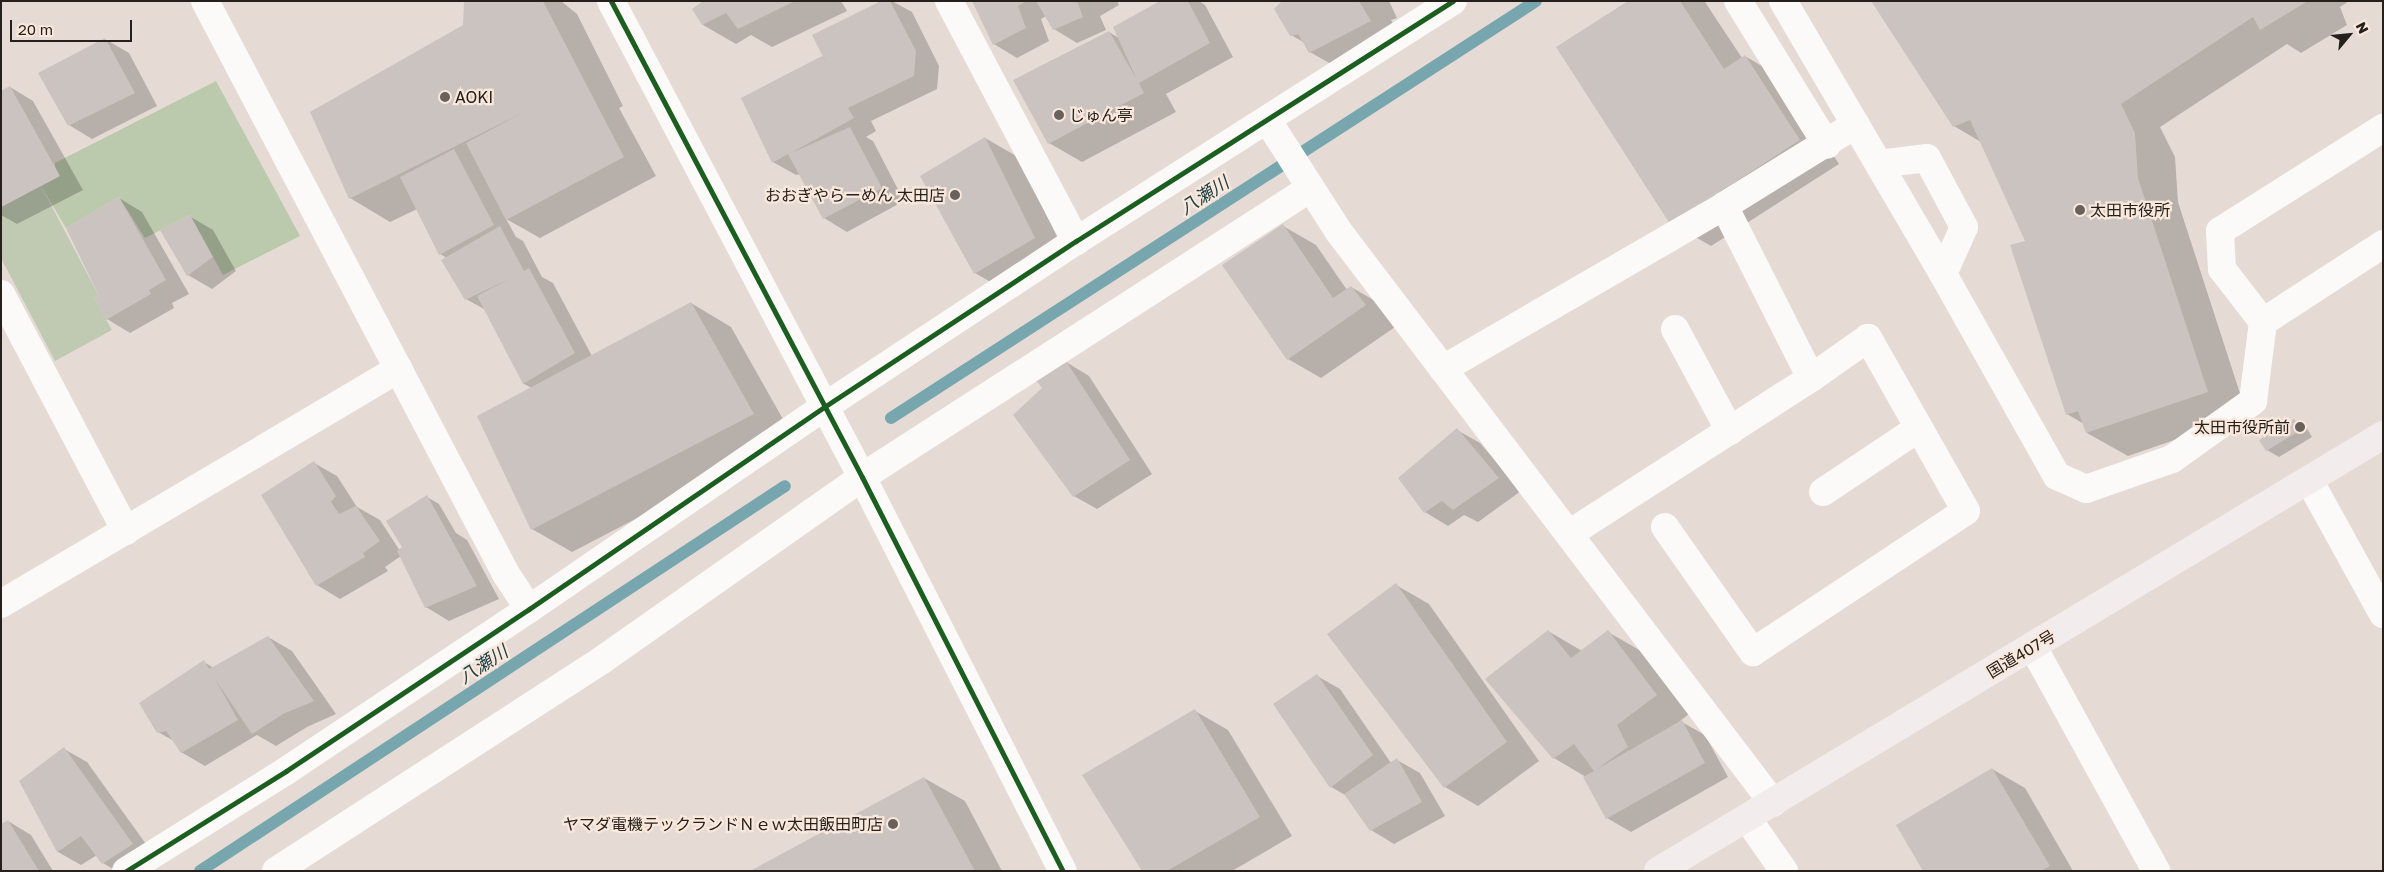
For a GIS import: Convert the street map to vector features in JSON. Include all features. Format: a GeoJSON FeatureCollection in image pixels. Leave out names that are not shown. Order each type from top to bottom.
{"type":"FeatureCollection","features":[{"type":"Feature","properties":{"kind":"highway","name":"国道407号"},"geometry":{"type":"LineString","coordinates":[[1658,871],[2383,436]]}},
{"type":"Feature","properties":{"kind":"street"},"geometry":{"type":"LineString","coordinates":[[205,1],[506,574],[529,609]]}},
{"type":"Feature","properties":{"kind":"street"},"geometry":{"type":"LineString","coordinates":[[611,1],[862,477],[1063,871]]}},
{"type":"Feature","properties":{"kind":"street"},"geometry":{"type":"LineString","coordinates":[[949,1],[1076,241]]}},
{"type":"Feature","properties":{"kind":"street"},"geometry":{"type":"LineString","coordinates":[[126,871],[286,771],[529,609],[824,407],[1076,241],[1273,128],[1454,1]]}},
{"type":"Feature","properties":{"kind":"street"},"geometry":{"type":"LineString","coordinates":[[1738,1],[1827,144]]}},
{"type":"Feature","properties":{"kind":"street"},"geometry":{"type":"LineString","coordinates":[[1782,1],[1943,274],[2056,476],[2086,489],[2172,459],[2253,401],[2263,322],[2222,269],[2220,231],[2383,128]]}},
{"type":"Feature","properties":{"kind":"street"},"geometry":{"type":"LineString","coordinates":[[1443,369],[1724,206],[1827,144],[1856,124]]}},
{"type":"Feature","properties":{"kind":"street"},"geometry":{"type":"LineString","coordinates":[[1273,128],[1308,186],[1443,369],[1773,803]]}},
{"type":"Feature","properties":{"kind":"street"},"geometry":{"type":"LineString","coordinates":[[1879,164],[1927,158],[1964,227],[1943,274]]}},
{"type":"Feature","properties":{"kind":"street"},"geometry":{"type":"LineString","coordinates":[[276,871],[602,660],[862,477],[1308,186]]}},
{"type":"Feature","properties":{"kind":"street"},"geometry":{"type":"LineString","coordinates":[[1724,206],[1811,378]]}},
{"type":"Feature","properties":{"kind":"street"},"geometry":{"type":"LineString","coordinates":[[2263,322],[2383,244]]}},
{"type":"Feature","properties":{"kind":"street"},"geometry":{"type":"LineString","coordinates":[[1,294],[126,531]]}},
{"type":"Feature","properties":{"kind":"street"},"geometry":{"type":"LineString","coordinates":[[1675,329],[1730,430]]}},
{"type":"Feature","properties":{"kind":"street"},"geometry":{"type":"LineString","coordinates":[[1569,534],[1811,378],[1868,338],[1966,511],[1753,652],[1665,527]]}},
{"type":"Feature","properties":{"kind":"street"},"geometry":{"type":"LineString","coordinates":[[1,604],[399,369]]}},
{"type":"Feature","properties":{"kind":"street"},"geometry":{"type":"LineString","coordinates":[[1823,492],[1919,428]]}},
{"type":"Feature","properties":{"kind":"street"},"geometry":{"type":"LineString","coordinates":[[2309,480],[2383,614]]}},
{"type":"Feature","properties":{"kind":"street"},"geometry":{"type":"LineString","coordinates":[[2033,647],[2156,871]]}},
{"type":"Feature","properties":{"kind":"street"},"geometry":{"type":"LineString","coordinates":[[1747,818],[1784,871]]}},
{"type":"Feature","properties":{"kind":"green space"},"geometry":{"type":"Polygon","coordinates":[[[216,81],[300,236],[223,275],[190,215],[145,238],[119,197],[66,228],[41,186],[56,178],[55,163],[216,81]]]}},
{"type":"Feature","properties":{"kind":"green space"},"geometry":{"type":"Polygon","coordinates":[[[41,186],[99,296],[94,298],[112,330],[55,361],[1,258],[1,207],[41,186]]]}},
{"type":"Feature","properties":{"kind":"building","name":"AOKI"},"geometry":{"type":"Polygon","coordinates":[[[464,1],[543,1],[624,157],[506,220],[466,143],[526,111],[349,199],[310,112],[463,25],[464,1]]]}},
{"type":"Feature","properties":{"kind":"building"},"geometry":{"type":"Polygon","coordinates":[[[703,1],[795,1],[738,29],[726,13],[702,25],[692,9],[703,1]]]}},
{"type":"Feature","properties":{"kind":"building"},"geometry":{"type":"Polygon","coordinates":[[[881,1],[890,1],[916,51],[914,76],[848,108],[854,118],[791,153],[850,127],[882,188],[823,219],[788,154],[772,163],[741,98],[822,56],[826,63],[812,35],[881,1]]]}},
{"type":"Feature","properties":{"kind":"building"},"geometry":{"type":"Polygon","coordinates":[[[972,1],[1026,1],[1018,6],[1026,28],[993,45],[972,1]]]}},
{"type":"Feature","properties":{"kind":"building"},"geometry":{"type":"Polygon","coordinates":[[[1036,1],[1077,1],[1083,17],[1053,30],[1036,1]]]}},
{"type":"Feature","properties":{"kind":"building"},"geometry":{"type":"Polygon","coordinates":[[[1160,1],[1188,1],[1210,43],[1139,83],[1144,93],[1048,144],[1013,80],[1109,31],[1137,80],[1113,27],[1160,1]]]}},
{"type":"Feature","properties":{"kind":"building"},"geometry":{"type":"Polygon","coordinates":[[[1282,1],[1359,1],[1371,21],[1309,53],[1298,34],[1290,36],[1274,9],[1282,1]]]}},
{"type":"Feature","properties":{"kind":"building"},"geometry":{"type":"Polygon","coordinates":[[[1628,1],[1680,1],[1724,69],[1745,55],[1800,140],[1670,224],[1556,47],[1628,1]]]}},
{"type":"Feature","properties":{"kind":"building","name":"太田市役所"},"geometry":{"type":"Polygon","coordinates":[[[1871,1],[2308,1],[2260,30],[2253,17],[2121,104],[2135,133],[2138,178],[2208,392],[2086,433],[2078,411],[2066,415],[2010,245],[2025,241],[1970,120],[1953,127],[1871,1]]]}},
{"type":"Feature","properties":{"kind":"building"},"geometry":{"type":"Polygon","coordinates":[[[105,38],[135,93],[68,126],[38,73],[105,38]]]}},
{"type":"Feature","properties":{"kind":"building"},"geometry":{"type":"Polygon","coordinates":[[[10,86],[60,176],[1,207],[1,91],[10,86]]]}},
{"type":"Feature","properties":{"kind":"building"},"geometry":{"type":"Polygon","coordinates":[[[985,137],[1035,238],[974,274],[920,176],[985,137]]]}},
{"type":"Feature","properties":{"kind":"building"},"geometry":{"type":"Polygon","coordinates":[[[454,149],[494,225],[439,255],[400,177],[454,149]]]}},
{"type":"Feature","properties":{"kind":"building"},"geometry":{"type":"Polygon","coordinates":[[[119,197],[166,280],[149,290],[151,294],[106,320],[94,298],[99,296],[66,228],[119,197]]]}},
{"type":"Feature","properties":{"kind":"building"},"geometry":{"type":"Polygon","coordinates":[[[190,215],[213,257],[187,276],[160,230],[190,215]]]}},
{"type":"Feature","properties":{"kind":"building"},"geometry":{"type":"Polygon","coordinates":[[[1283,224],[1333,298],[1351,286],[1366,305],[1287,360],[1222,265],[1283,224]]]}},
{"type":"Feature","properties":{"kind":"building"},"geometry":{"type":"Polygon","coordinates":[[[500,226],[524,271],[529,268],[575,353],[523,384],[477,296],[509,279],[465,300],[441,260],[500,226]]]}},
{"type":"Feature","properties":{"kind":"building"},"geometry":{"type":"Polygon","coordinates":[[[691,302],[754,414],[531,530],[477,416],[691,302]]]}},
{"type":"Feature","properties":{"kind":"building"},"geometry":{"type":"Polygon","coordinates":[[[1066,361],[1130,460],[1073,497],[1013,415],[1042,388],[1035,379],[1066,361]]]}},
{"type":"Feature","properties":{"kind":"building"},"geometry":{"type":"Polygon","coordinates":[[[2294,419],[2301,430],[2266,451],[2259,440],[2294,419]]]}},
{"type":"Feature","properties":{"kind":"building"},"geometry":{"type":"Polygon","coordinates":[[[1457,428],[1499,478],[1453,510],[1442,501],[1424,513],[1398,478],[1457,428]]]}},
{"type":"Feature","properties":{"kind":"building"},"geometry":{"type":"Polygon","coordinates":[[[314,461],[336,496],[331,502],[339,514],[356,506],[380,541],[363,553],[365,557],[316,586],[261,495],[314,461]]]}},
{"type":"Feature","properties":{"kind":"building"},"geometry":{"type":"Polygon","coordinates":[[[427,495],[477,586],[425,608],[397,551],[402,547],[386,521],[427,495]]]}},
{"type":"Feature","properties":{"kind":"building"},"geometry":{"type":"Polygon","coordinates":[[[1396,583],[1507,742],[1444,788],[1327,634],[1396,583]]]}},
{"type":"Feature","properties":{"kind":"building"},"geometry":{"type":"Polygon","coordinates":[[[1548,630],[1571,658],[1608,630],[1657,695],[1617,725],[1628,747],[1597,769],[1682,720],[1705,763],[1606,819],[1583,777],[1594,771],[1574,744],[1553,759],[1485,679],[1548,630]]]}},
{"type":"Feature","properties":{"kind":"building"},"geometry":{"type":"Polygon","coordinates":[[[268,636],[314,701],[283,714],[252,734],[215,679],[238,720],[181,753],[166,731],[157,733],[139,703],[204,660],[209,669],[268,636]]]}},
{"type":"Feature","properties":{"kind":"building"},"geometry":{"type":"Polygon","coordinates":[[[1317,674],[1373,755],[1330,788],[1273,704],[1317,674]]]}},
{"type":"Feature","properties":{"kind":"building"},"geometry":{"type":"Polygon","coordinates":[[[1195,709],[1260,817],[1167,871],[1142,871],[1082,775],[1195,709]]]}},
{"type":"Feature","properties":{"kind":"building"},"geometry":{"type":"Polygon","coordinates":[[[64,747],[133,844],[102,864],[81,836],[57,852],[19,781],[64,747]]]}},
{"type":"Feature","properties":{"kind":"building"},"geometry":{"type":"Polygon","coordinates":[[[1397,758],[1422,802],[1370,831],[1344,794],[1397,758]]]}},
{"type":"Feature","properties":{"kind":"building"},"geometry":{"type":"Polygon","coordinates":[[[1992,768],[2050,866],[2041,871],[1923,871],[1896,825],[1992,768]]]}},
{"type":"Feature","properties":{"kind":"building","name":"ヤマダ電機テックランドＮｅｗ太田飯田町店"},"geometry":{"type":"Polygon","coordinates":[[[924,777],[975,871],[750,871],[924,777]]]}},
{"type":"Feature","properties":{"kind":"building"},"geometry":{"type":"Polygon","coordinates":[[[8,820],[39,871],[1,871],[1,824],[8,820]]]}},
{"type":"Feature","properties":{"kind":"waterway","name":"八瀬川"},"geometry":{"type":"LineString","coordinates":[[891,418],[1536,1]]}},
{"type":"Feature","properties":{"kind":"waterway","name":"八瀬川"},"geometry":{"type":"LineString","coordinates":[[200,871],[785,486]]}},
{"type":"Feature","properties":{"kind":"cycle path"},"geometry":{"type":"LineString","coordinates":[[611,1],[862,477],[1063,871]]}},
{"type":"Feature","properties":{"kind":"cycle path"},"geometry":{"type":"LineString","coordinates":[[126,871],[286,771],[529,609],[824,407],[1076,241],[1453,1]]}},
{"type":"Feature","properties":{"kind":"place","name":"AOKI"},"geometry":{"type":"Point","coordinates":[445,97]}},
{"type":"Feature","properties":{"kind":"place","name":"じゅん亭"},"geometry":{"type":"Point","coordinates":[1059,115]}},
{"type":"Feature","properties":{"kind":"place","name":"おおぎやらーめん 太田店"},"geometry":{"type":"Point","coordinates":[955,195]}},
{"type":"Feature","properties":{"kind":"place","name":"太田市役所"},"geometry":{"type":"Point","coordinates":[2080,210]}},
{"type":"Feature","properties":{"kind":"place","name":"太田市役所前"},"geometry":{"type":"Point","coordinates":[2300,427]}},
{"type":"Feature","properties":{"kind":"place","name":"ヤマダ電機テックランドＮｅｗ太田飯田町店"},"geometry":{"type":"Point","coordinates":[893,824]}}]}
